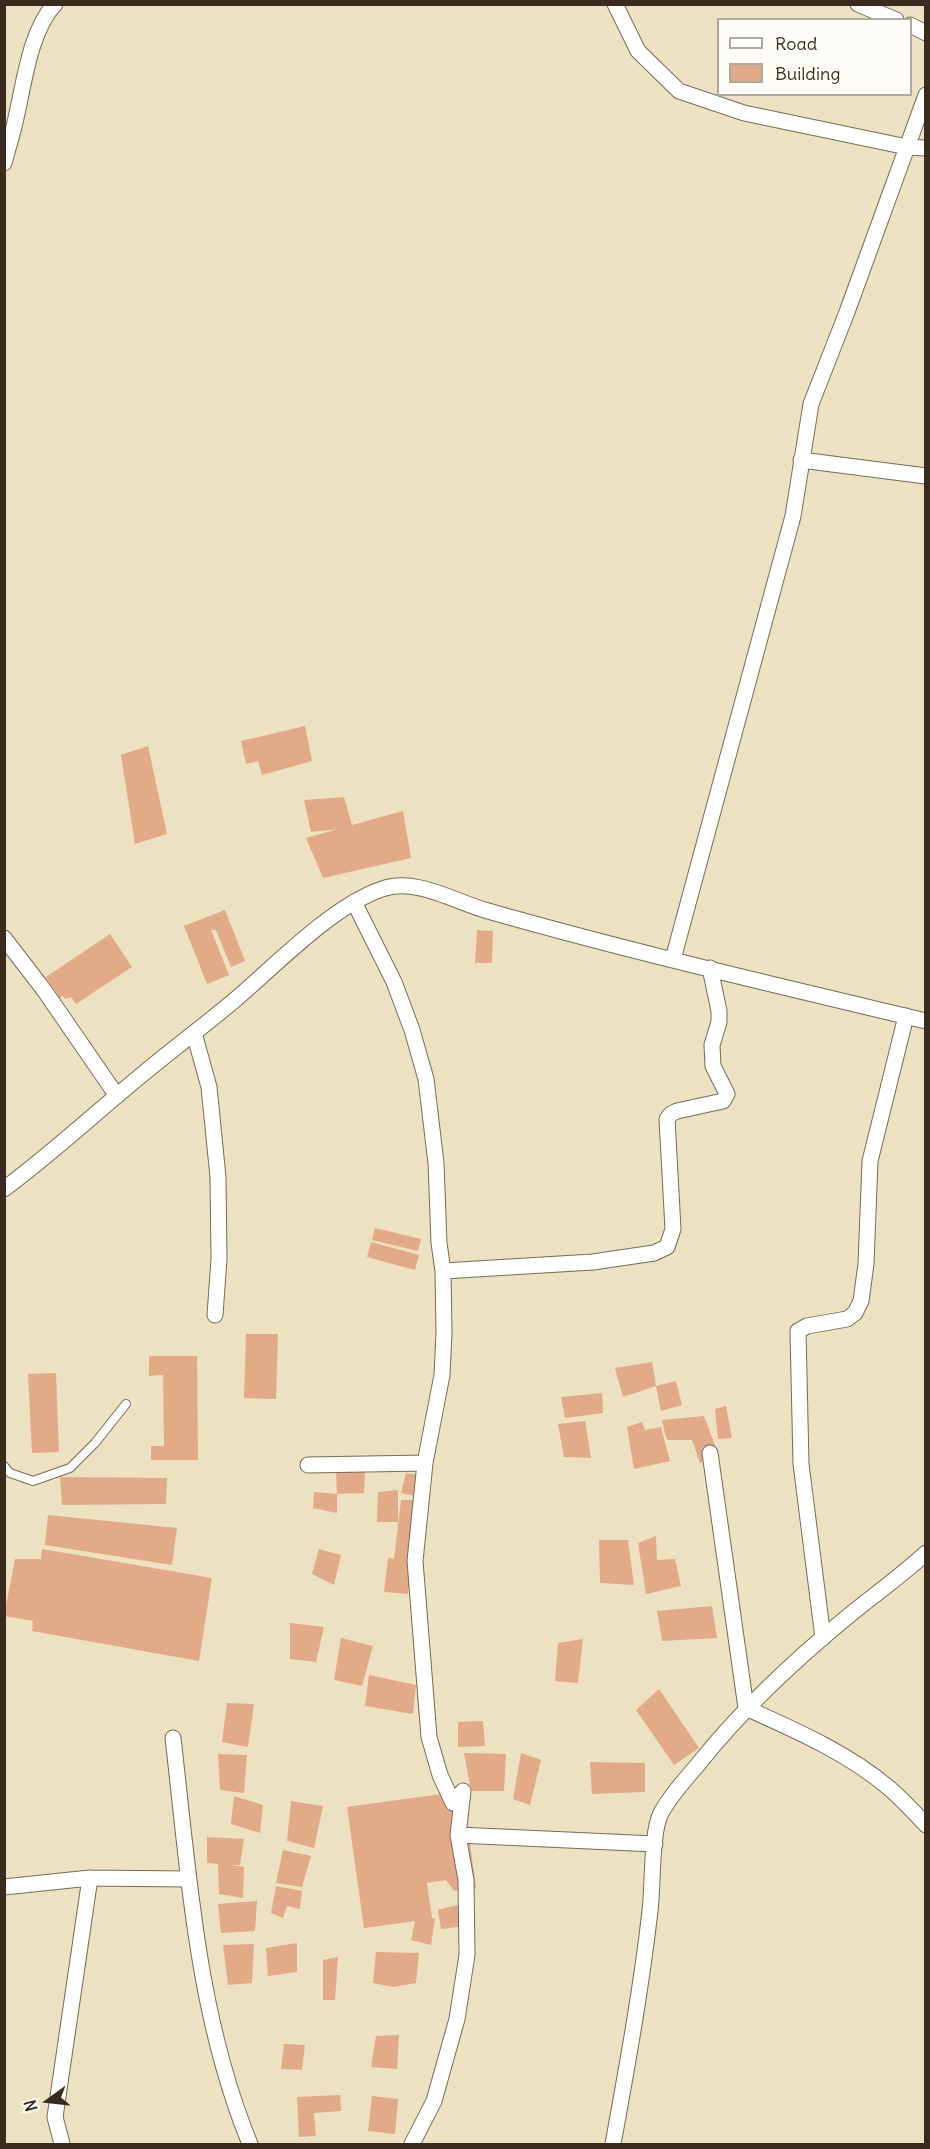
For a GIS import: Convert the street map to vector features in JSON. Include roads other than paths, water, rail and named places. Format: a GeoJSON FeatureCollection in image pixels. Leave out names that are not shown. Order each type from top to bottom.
{"type":"FeatureCollection","features":[{"type":"Feature","properties":{"kind":"street"},"geometry":{"type":"LineString","coordinates":[[4,163],[24,74],[36,38],[50,9],[55,4]]}},
{"type":"Feature","properties":{"kind":"street"},"geometry":{"type":"LineString","coordinates":[[615,4],[638,51],[679,91],[744,113],[907,147],[926,148]]}},
{"type":"Feature","properties":{"kind":"street"},"geometry":{"type":"LineString","coordinates":[[858,4],[891,18]]}},
{"type":"Feature","properties":{"kind":"street"},"geometry":{"type":"LineString","coordinates":[[912,27],[926,33]]}},
{"type":"Feature","properties":{"kind":"street"},"geometry":{"type":"LineString","coordinates":[[673,959],[793,516],[811,404],[852,301],[926,95]]}},
{"type":"Feature","properties":{"kind":"street"},"geometry":{"type":"LineString","coordinates":[[801,460],[926,476]]}},
{"type":"Feature","properties":{"kind":"street"},"geometry":{"type":"LineString","coordinates":[[4,1189],[317,929],[354,902],[383,888],[404,886],[428,890],[485,910],[926,1021]]}},
{"type":"Feature","properties":{"kind":"street"},"geometry":{"type":"LineString","coordinates":[[354,902],[394,982],[412,1030],[426,1079],[436,1163],[439,1243],[443,1271],[442,1375],[425,1463],[415,1561],[429,1737],[440,1775],[453,1803],[463,1791],[458,1835],[466,1880],[467,1955],[457,2019],[434,2101],[412,2145]]}},
{"type":"Feature","properties":{"kind":"street"},"geometry":{"type":"LineString","coordinates":[[4,938],[44,990],[117,1095]]}},
{"type":"Feature","properties":{"kind":"street"},"geometry":{"type":"LineString","coordinates":[[443,1271],[593,1262],[654,1253],[667,1247],[673,1229],[667,1119],[677,1111],[723,1101],[727,1094],[713,1066],[712,1045],[719,1022],[719,1011],[710,968]]}},
{"type":"Feature","properties":{"kind":"street"},"geometry":{"type":"LineString","coordinates":[[823,1638],[801,1464],[798,1331],[807,1326],[847,1319],[855,1313],[861,1301],[866,1264],[870,1161],[906,1016]]}},
{"type":"Feature","properties":{"kind":"street"},"geometry":{"type":"LineString","coordinates":[[194,1033],[209,1087],[217,1167],[219,1259],[215,1315]]}},
{"type":"Feature","properties":{"kind":"street"},"geometry":{"type":"LineString","coordinates":[[710,1453],[746,1708]]}},
{"type":"Feature","properties":{"kind":"street"},"geometry":{"type":"LineString","coordinates":[[308,1466],[425,1463]]}},
{"type":"Feature","properties":{"kind":"street"},"geometry":{"type":"LineString","coordinates":[[613,2145],[636,2020],[651,1908],[655,1844],[660,1814],[718,1738],[746,1708],[823,1638],[897,1580],[926,1553]]}},
{"type":"Feature","properties":{"kind":"street"},"geometry":{"type":"LineString","coordinates":[[746,1708],[795,1730],[847,1759],[888,1787],[926,1825]]}},
{"type":"Feature","properties":{"kind":"street"},"geometry":{"type":"LineString","coordinates":[[173,1738],[188,1879],[202,1976],[220,2058],[236,2110],[250,2145]]}},
{"type":"Feature","properties":{"kind":"street"},"geometry":{"type":"LineString","coordinates":[[458,1835],[655,1844]]}},
{"type":"Feature","properties":{"kind":"street"},"geometry":{"type":"LineString","coordinates":[[4,1887],[90,1878],[188,1879]]}},
{"type":"Feature","properties":{"kind":"street"},"geometry":{"type":"LineString","coordinates":[[62,2145],[55,2117],[90,1878]]}},
{"type":"Feature","properties":{"kind":"lane"},"geometry":{"type":"LineString","coordinates":[[4,1466],[10,1473],[33,1481],[70,1468],[95,1443],[126,1404]]}}]}
